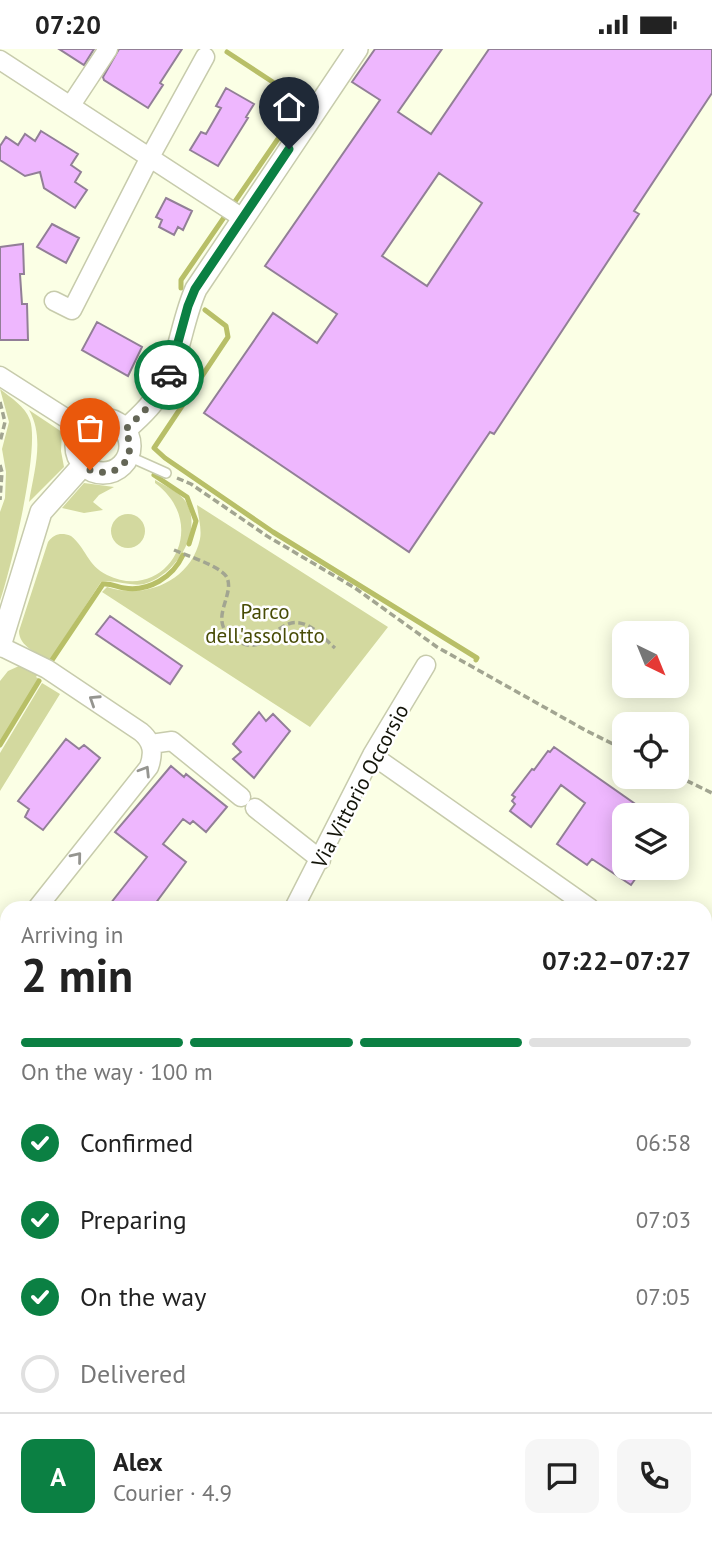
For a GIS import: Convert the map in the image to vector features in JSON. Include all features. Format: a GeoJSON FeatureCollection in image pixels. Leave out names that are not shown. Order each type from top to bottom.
{"type":"FeatureCollection","features":[{"type":"Feature","properties":{"kind":"street"},"geometry":{"type":"LineString","coordinates":[[71,105],[108,49]]}},
{"type":"Feature","properties":{"kind":"street"},"geometry":{"type":"LineString","coordinates":[[125,430],[156,399],[167,379],[188,306],[235,213],[357,49]]}},
{"type":"Feature","properties":{"kind":"street"},"geometry":{"type":"LineString","coordinates":[[54,301],[72,310],[150,157],[205,57]]}},
{"type":"Feature","properties":{"kind":"street"},"geometry":{"type":"LineString","coordinates":[[0,60],[235,213]]}},
{"type":"Feature","properties":{"kind":"street"},"geometry":{"type":"LineString","coordinates":[[0,376],[75,421],[83,429]]}},
{"type":"Feature","properties":{"kind":"street"},"geometry":{"type":"LineString","coordinates":[[104,419],[125,430],[130,447],[124,464],[108,473],[99,473],[83,464],[79,458],[77,443],[89,423],[104,419]]}},
{"type":"Feature","properties":{"kind":"street"},"geometry":{"type":"LineString","coordinates":[[43,901],[149,767],[152,759],[151,744],[141,732],[47,669],[0,646],[41,512],[83,464]]}},
{"type":"Feature","properties":{"kind":"street","name":"Via Vittorio Occorsio"},"geometry":{"type":"LineString","coordinates":[[299,901],[372,755],[426,665]]}},
{"type":"Feature","properties":{"kind":"street"},"geometry":{"type":"LineString","coordinates":[[151,744],[172,741],[321,860]]}},
{"type":"Feature","properties":{"kind":"street"},"geometry":{"type":"LineString","coordinates":[[372,755],[580,901]]}},
{"type":"Feature","properties":{"kind":"lane"},"geometry":{"type":"LineString","coordinates":[[128,456],[166,473]]}},
{"type":"Feature","properties":{"kind":"path"},"geometry":{"type":"LineString","coordinates":[[0,402],[5,422],[0,442]]}},
{"type":"Feature","properties":{"kind":"path"},"geometry":{"type":"LineString","coordinates":[[0,465],[0,500]]}},
{"type":"Feature","properties":{"kind":"path"},"geometry":{"type":"LineString","coordinates":[[166,473],[191,484],[267,536],[355,588],[437,647],[612,743]]}},
{"type":"Feature","properties":{"kind":"path"},"geometry":{"type":"LineString","coordinates":[[176,551],[221,571],[228,578],[229,589],[222,608],[222,622],[228,634],[241,643],[257,644],[270,638],[283,624],[292,622],[313,628],[335,648]]}},
{"type":"Feature","properties":{"kind":"path"},"geometry":{"type":"LineString","coordinates":[[689,782],[712,793]]}},
{"type":"Feature","properties":{"kind":"green space"},"geometry":{"type":"Polygon","coordinates":[[[0,389],[25,411],[30,420],[32,435],[23,509],[0,601],[0,512],[5,498],[6,472],[2,449],[9,422],[0,389]]]}},
{"type":"Feature","properties":{"kind":"green space"},"geometry":{"type":"Polygon","coordinates":[[[29,410],[62,432],[64,467],[29,502],[37,443],[34,421],[29,410]]]}},
{"type":"Feature","properties":{"kind":"green space"},"geometry":{"type":"Polygon","coordinates":[[[155,480],[180,495],[191,514],[189,539],[176,562],[166,572],[144,584],[101,582],[50,660],[30,649],[22,641],[19,631],[48,542],[53,537],[61,534],[71,536],[100,571],[128,581],[147,579],[163,570],[174,556],[181,539],[180,520],[172,500],[155,480]]]}},
{"type":"Feature","properties":{"kind":"green space"},"geometry":{"type":"Polygon","coordinates":[[[84,483],[114,487],[99,495],[93,502],[103,510],[84,513],[62,508],[84,483]]]}},
{"type":"Feature","properties":{"kind":"green space","name":"Parco dell'assolotto"},"geometry":{"type":"Polygon","coordinates":[[[197,505],[388,627],[310,727],[102,592],[107,587],[136,591],[151,589],[177,576],[195,554],[200,539],[197,505]]]}},
{"type":"Feature","properties":{"kind":"green space"},"geometry":{"type":"Polygon","coordinates":[[[128,514],[140,519],[145,531],[140,543],[128,548],[116,543],[111,531],[116,519],[128,514]]]}},
{"type":"Feature","properties":{"kind":"green space"},"geometry":{"type":"Polygon","coordinates":[[[19,666],[38,674],[36,677],[39,679],[0,742],[0,681],[8,671],[19,666]]]}},
{"type":"Feature","properties":{"kind":"green space"},"geometry":{"type":"Polygon","coordinates":[[[42,683],[60,694],[0,791],[0,753],[42,683]]]}},
{"type":"Feature","properties":{"kind":"building"},"geometry":{"type":"Polygon","coordinates":[[[59,49],[94,49],[84,65],[59,49]]]}},
{"type":"Feature","properties":{"kind":"building"},"geometry":{"type":"Polygon","coordinates":[[[119,49],[182,49],[148,108],[104,80],[103,77],[119,49]]]}},
{"type":"Feature","properties":{"kind":"building"},"geometry":{"type":"Polygon","coordinates":[[[375,49],[442,49],[398,112],[431,134],[489,49],[712,49],[712,93],[634,211],[639,214],[494,434],[490,432],[409,552],[204,413],[273,313],[317,343],[337,314],[265,266],[380,100],[352,82],[375,49]],[[439,173],[382,256],[427,286],[482,203],[439,173]]]}},
{"type":"Feature","properties":{"kind":"building"},"geometry":{"type":"Polygon","coordinates":[[[226,88],[254,104],[218,166],[190,150],[201,132],[206,134],[221,108],[216,106],[226,88]]]}},
{"type":"Feature","properties":{"kind":"building"},"geometry":{"type":"Polygon","coordinates":[[[41,131],[78,154],[71,165],[81,172],[75,182],[87,190],[75,208],[44,188],[40,172],[25,176],[0,160],[0,146],[6,137],[18,145],[25,134],[35,141],[41,131]]]}},
{"type":"Feature","properties":{"kind":"building"},"geometry":{"type":"Polygon","coordinates":[[[166,198],[192,211],[183,230],[178,227],[174,235],[159,227],[162,220],[156,217],[166,198]]]}},
{"type":"Feature","properties":{"kind":"building"},"geometry":{"type":"Polygon","coordinates":[[[52,224],[79,238],[66,263],[37,247],[52,224]]]}},
{"type":"Feature","properties":{"kind":"building"},"geometry":{"type":"Polygon","coordinates":[[[23,244],[24,274],[20,274],[22,304],[27,304],[28,340],[0,340],[0,247],[23,244]]]}},
{"type":"Feature","properties":{"kind":"building"},"geometry":{"type":"Polygon","coordinates":[[[97,322],[142,347],[128,376],[82,350],[97,322]]]}},
{"type":"Feature","properties":{"kind":"building"},"geometry":{"type":"Polygon","coordinates":[[[110,616],[182,666],[170,684],[96,634],[110,616]]]}},
{"type":"Feature","properties":{"kind":"building"},"geometry":{"type":"Polygon","coordinates":[[[259,712],[266,721],[273,714],[290,731],[254,778],[233,759],[241,752],[233,744],[259,712]]]}},
{"type":"Feature","properties":{"kind":"building"},"geometry":{"type":"Polygon","coordinates":[[[66,739],[79,749],[84,745],[100,758],[43,830],[25,817],[29,809],[18,801],[66,739]]]}},
{"type":"Feature","properties":{"kind":"building"},"geometry":{"type":"Polygon","coordinates":[[[554,747],[634,803],[612,803],[612,872],[592,859],[587,865],[557,844],[585,803],[561,785],[531,827],[510,811],[515,804],[512,801],[515,797],[512,795],[532,769],[534,770],[548,751],[554,747]]]}},
{"type":"Feature","properties":{"kind":"building"},"geometry":{"type":"Polygon","coordinates":[[[171,766],[184,777],[186,774],[227,807],[206,832],[193,821],[190,824],[183,819],[163,844],[186,862],[157,901],[112,901],[147,857],[115,832],[171,766]]]}},
{"type":"Feature","properties":{"kind":"waterway"},"geometry":{"type":"LineString","coordinates":[[181,288],[181,280],[293,117],[288,92],[227,52]]}},
{"type":"Feature","properties":{"kind":"waterway"},"geometry":{"type":"LineString","coordinates":[[205,310],[226,326],[228,337],[154,448],[273,532],[477,658],[476,660]]}},
{"type":"Feature","properties":{"kind":"waterway"},"geometry":{"type":"LineString","coordinates":[[154,475],[187,497],[196,521],[189,544]]}},
{"type":"Feature","properties":{"kind":"waterway"},"geometry":{"type":"LineString","coordinates":[[52,660],[103,584],[133,589],[151,585],[167,576],[183,555]]}},
{"type":"Feature","properties":{"kind":"waterway"},"geometry":{"type":"LineString","coordinates":[[0,745],[39,681]]}},
{"type":"Feature","properties":{"kind":"way so far"},"geometry":{"type":"LineString","coordinates":[[90,470],[108,473],[124,464],[130,447],[125,430],[156,399],[169,375]]}},
{"type":"Feature","properties":{"kind":"route"},"geometry":{"type":"LineString","coordinates":[[169,375],[195,289],[289,149]]}}]}
